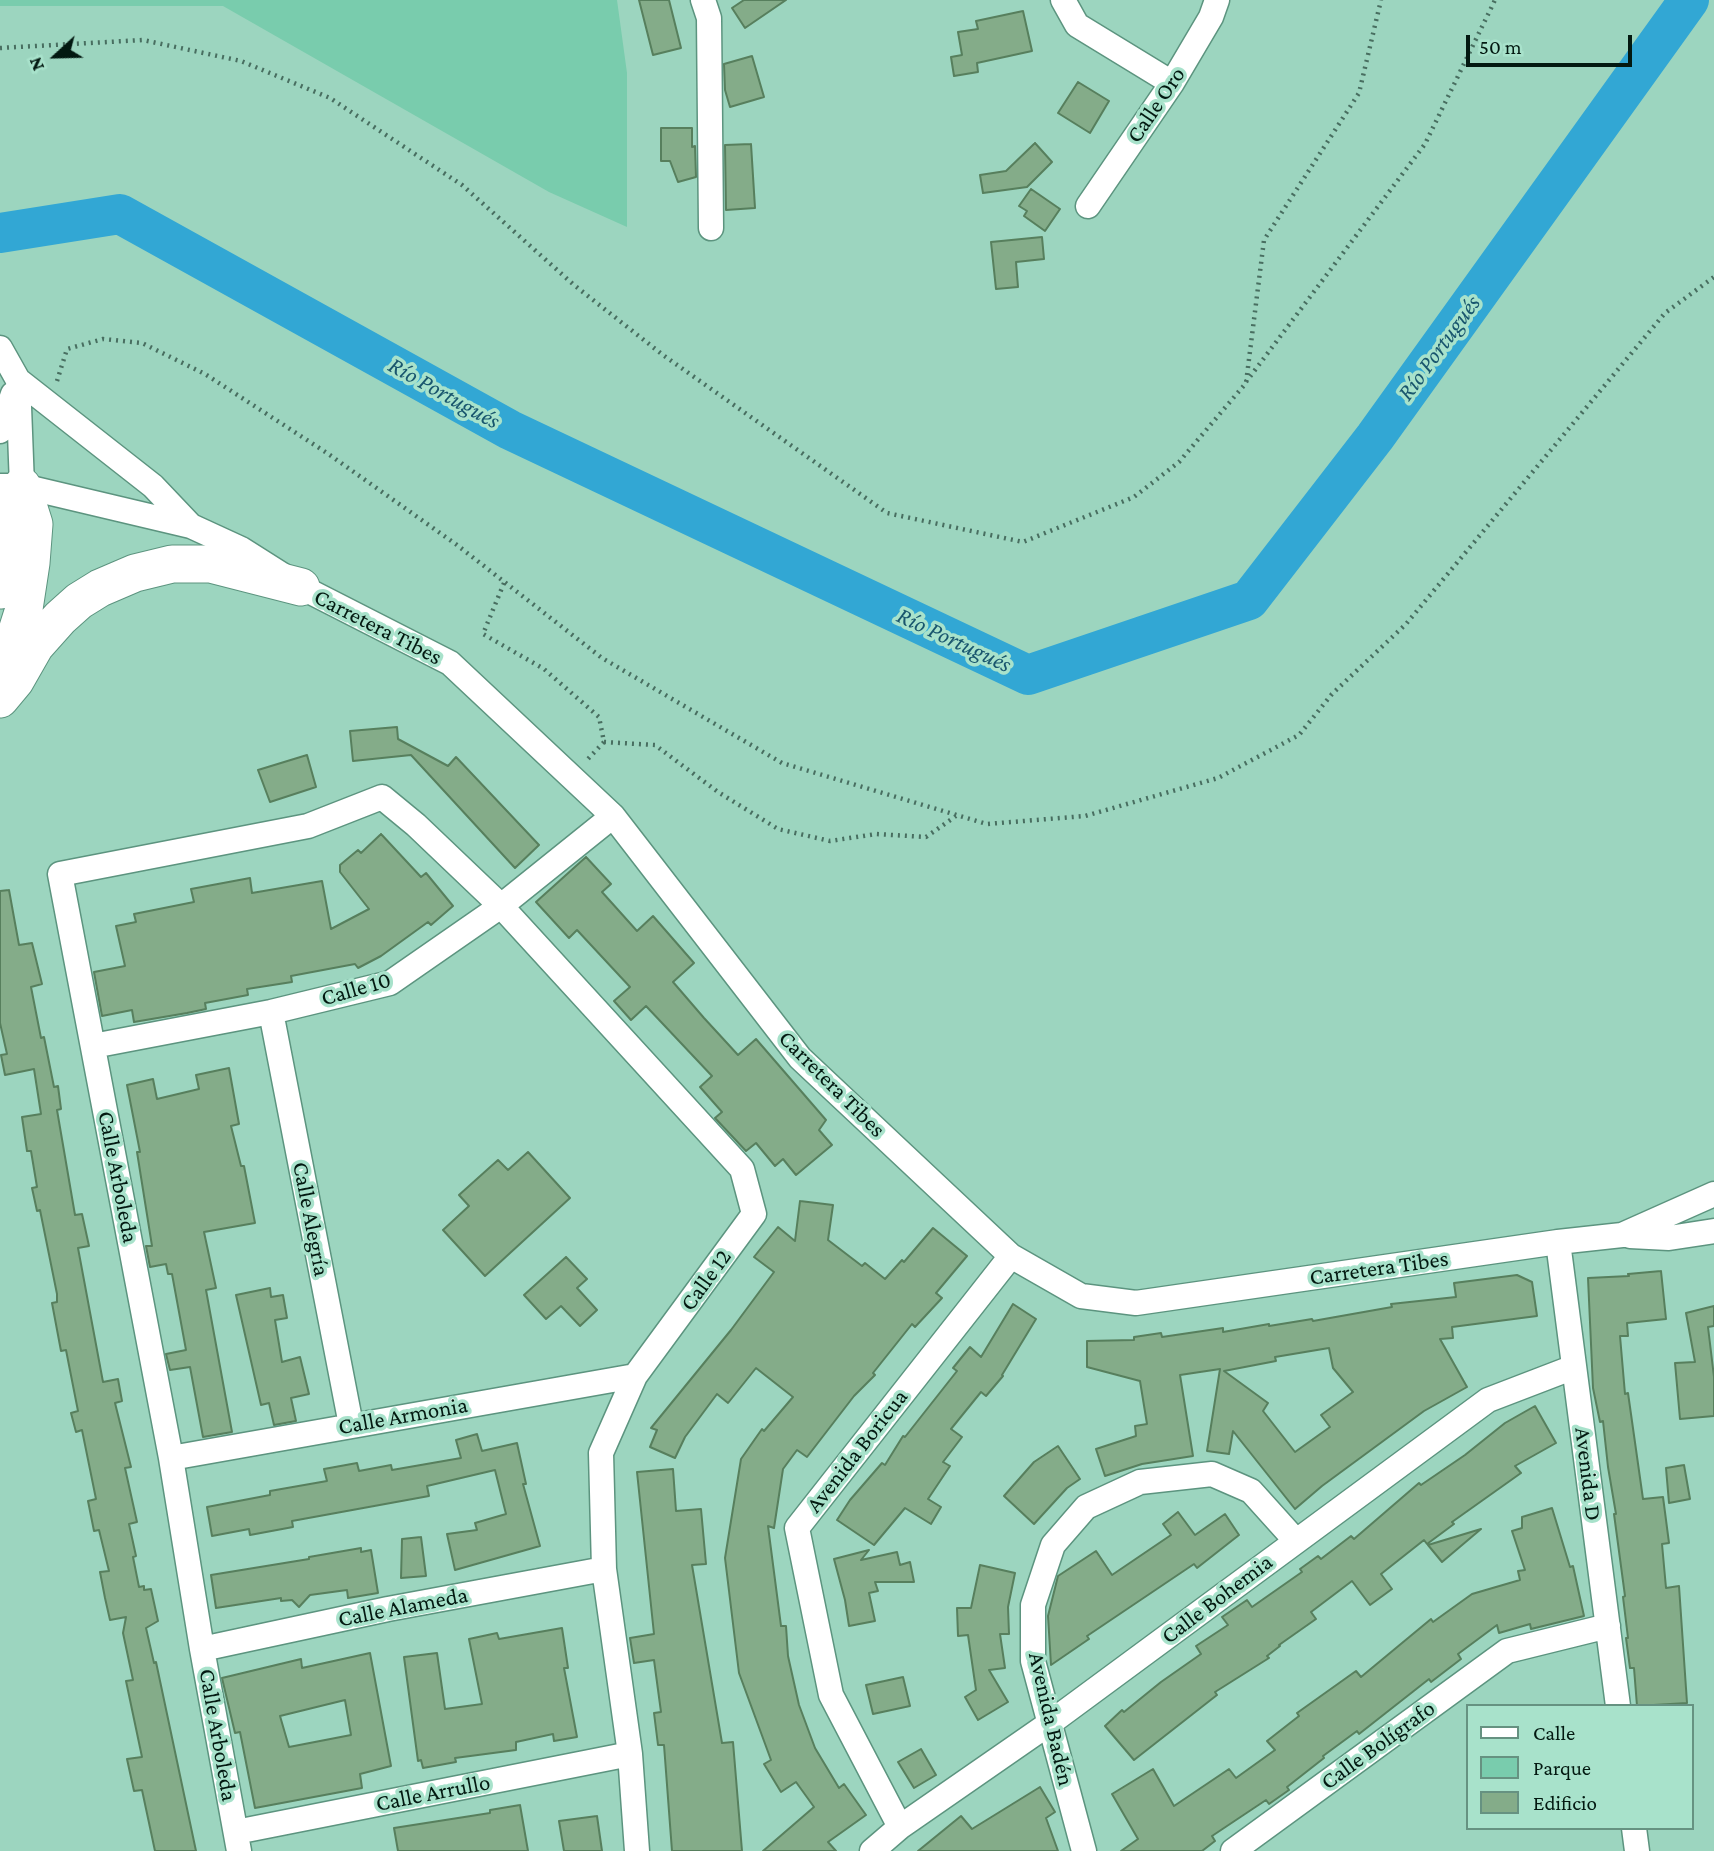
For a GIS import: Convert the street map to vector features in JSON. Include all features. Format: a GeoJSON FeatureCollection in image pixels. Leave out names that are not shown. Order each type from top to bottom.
{"type":"FeatureCollection","features":[{"type":"Feature","properties":{"kind":"highway"},"geometry":{"type":"LineString","coordinates":[[0,590],[6,561],[11,486]]}},
{"type":"Feature","properties":{"kind":"highway"},"geometry":{"type":"LineString","coordinates":[[0,685],[24,608],[32,563],[34,524],[11,486]]}},
{"type":"Feature","properties":{"kind":"highway"},"geometry":{"type":"LineString","coordinates":[[0,699],[15,681],[40,640],[60,618],[79,601],[126,577],[172,564],[211,564],[301,587]]}},
{"type":"Feature","properties":{"kind":"street"},"geometry":{"type":"LineString","coordinates":[[703,0],[709,18],[711,228]]}},
{"type":"Feature","properties":{"kind":"street"},"geometry":{"type":"LineString","coordinates":[[1063,0],[1077,25],[1172,83]]}},
{"type":"Feature","properties":{"kind":"street","name":"Calle Oro"},"geometry":{"type":"LineString","coordinates":[[1087,206],[1172,83],[1211,17],[1217,0]]}},
{"type":"Feature","properties":{"kind":"street"},"geometry":{"type":"LineString","coordinates":[[10,365],[54,408],[153,486],[191,526]]}},
{"type":"Feature","properties":{"kind":"street"},"geometry":{"type":"LineString","coordinates":[[0,430],[10,365]]}},
{"type":"Feature","properties":{"kind":"street"},"geometry":{"type":"LineString","coordinates":[[10,365],[11,486]]}},
{"type":"Feature","properties":{"kind":"street","name":"Carretera Tibes"},"geometry":{"type":"LineString","coordinates":[[11,486],[191,526],[241,549],[301,587],[450,663],[612,816],[800,1059],[1011,1255],[1081,1296],[1136,1303],[1622,1235],[1714,1194]]}},
{"type":"Feature","properties":{"kind":"street","name":"Calle Arboleda"},"geometry":{"type":"LineString","coordinates":[[238,1842],[202,1649],[171,1458],[60,874],[309,826],[382,797],[416,825]]}},
{"type":"Feature","properties":{"kind":"street","name":"Calle 10"},"geometry":{"type":"LineString","coordinates":[[93,1046],[271,1012],[390,983],[501,906],[612,816]]}},
{"type":"Feature","properties":{"kind":"street","name":"Calle 12"},"geometry":{"type":"LineString","coordinates":[[416,825],[501,906],[742,1169],[754,1214],[635,1376],[601,1453],[604,1569],[630,1754],[637,1851]]}},
{"type":"Feature","properties":{"kind":"street","name":"Calle Alegría"},"geometry":{"type":"LineString","coordinates":[[271,1012],[351,1425]]}},
{"type":"Feature","properties":{"kind":"street"},"geometry":{"type":"LineString","coordinates":[[1622,1235],[1668,1238],[1714,1231]]}},
{"type":"Feature","properties":{"kind":"street","name":"Avenida D"},"geometry":{"type":"LineString","coordinates":[[1558,1242],[1618,1704]]}},
{"type":"Feature","properties":{"kind":"street","name":"Avenida Boricua"},"geometry":{"type":"LineString","coordinates":[[900,1827],[831,1695],[797,1528],[1011,1255]]}},
{"type":"Feature","properties":{"kind":"street","name":"Calle Bohemia"},"geometry":{"type":"LineString","coordinates":[[872,1851],[900,1827],[1050,1723],[1488,1400],[1574,1367]]}},
{"type":"Feature","properties":{"kind":"street","name":"Calle Armonia"},"geometry":{"type":"LineString","coordinates":[[171,1458],[635,1376]]}},
{"type":"Feature","properties":{"kind":"street","name":"Avenida Badén"},"geometry":{"type":"LineString","coordinates":[[1084,1851],[1033,1661],[1033,1605],[1053,1545],[1086,1507],[1140,1482],[1212,1474],[1251,1491],[1296,1541]]}},
{"type":"Feature","properties":{"kind":"street","name":"Calle Alameda"},"geometry":{"type":"LineString","coordinates":[[202,1649],[388,1609],[604,1569]]}},
{"type":"Feature","properties":{"kind":"street","name":"Calle Bolígrafo"},"geometry":{"type":"LineString","coordinates":[[1233,1851],[1507,1651],[1608,1626]]}},
{"type":"Feature","properties":{"kind":"street","name":"Calle Arrullo"},"geometry":{"type":"LineString","coordinates":[[238,1842],[630,1754]]}},
{"type":"Feature","properties":{"kind":"street"},"geometry":{"type":"LineString","coordinates":[[1634,1830],[1637,1851]]}},
{"type":"Feature","properties":{"kind":"path"},"geometry":{"type":"LineString","coordinates":[[1246,383],[1265,240],[1359,93],[1381,0]]}},
{"type":"Feature","properties":{"kind":"path"},"geometry":{"type":"LineString","coordinates":[[0,48],[143,40],[241,61],[330,98],[462,185],[574,285],[663,355],[887,513],[1023,542],[1134,497],[1179,462],[1246,383],[1425,144],[1495,0]]}},
{"type":"Feature","properties":{"kind":"path"},"geometry":{"type":"LineString","coordinates":[[54,408],[58,371],[67,349],[103,339],[142,343],[205,374],[284,424],[446,538],[602,658],[782,764],[987,824],[1085,816],[1218,778],[1299,735],[1332,694],[1406,624],[1665,313],[1714,277]]}},
{"type":"Feature","properties":{"kind":"path"},"geometry":{"type":"LineString","coordinates":[[505,582],[483,634],[544,669],[599,717],[604,742]]}},
{"type":"Feature","properties":{"kind":"path"},"geometry":{"type":"LineString","coordinates":[[570,777],[604,742],[655,745],[718,792],[778,829],[830,841],[876,834],[926,837],[957,815]]}},
{"type":"Feature","properties":{"kind":"green space"},"geometry":{"type":"Polygon","coordinates":[[[0,0],[617,0],[627,73],[627,227],[549,192],[223,6],[0,6],[0,0]]]}},
{"type":"Feature","properties":{"kind":"building"},"geometry":{"type":"Polygon","coordinates":[[[639,0],[669,0],[681,48],[653,55],[639,0]]]}},
{"type":"Feature","properties":{"kind":"building"},"geometry":{"type":"Polygon","coordinates":[[[744,0],[786,0],[745,28],[732,8],[744,0]]]}},
{"type":"Feature","properties":{"kind":"building"},"geometry":{"type":"Polygon","coordinates":[[[1023,11],[1032,51],[977,63],[978,72],[954,76],[951,57],[962,55],[958,32],[978,29],[976,21],[1023,11]]]}},
{"type":"Feature","properties":{"kind":"building"},"geometry":{"type":"Polygon","coordinates":[[[752,56],[764,97],[730,107],[725,90],[724,64],[752,56]]]}},
{"type":"Feature","properties":{"kind":"building"},"geometry":{"type":"Polygon","coordinates":[[[1078,82],[1109,101],[1090,133],[1058,113],[1078,82]]]}},
{"type":"Feature","properties":{"kind":"building"},"geometry":{"type":"Polygon","coordinates":[[[661,128],[692,128],[696,177],[678,182],[670,161],[661,161],[661,128]]]}},
{"type":"Feature","properties":{"kind":"building"},"geometry":{"type":"Polygon","coordinates":[[[1035,143],[1052,162],[1027,187],[983,193],[980,175],[1006,171],[1035,143]]]}},
{"type":"Feature","properties":{"kind":"building"},"geometry":{"type":"Polygon","coordinates":[[[751,144],[755,208],[726,210],[725,145],[751,144]]]}},
{"type":"Feature","properties":{"kind":"building"},"geometry":{"type":"Polygon","coordinates":[[[1031,189],[1060,209],[1045,231],[1024,216],[1027,211],[1019,206],[1031,189]]]}},
{"type":"Feature","properties":{"kind":"building"},"geometry":{"type":"Polygon","coordinates":[[[1042,237],[1044,259],[1016,262],[1018,287],[996,289],[991,242],[1042,237]]]}},
{"type":"Feature","properties":{"kind":"building"},"geometry":{"type":"Polygon","coordinates":[[[397,727],[398,739],[448,766],[456,757],[539,845],[515,868],[411,755],[353,761],[350,731],[397,727]]]}},
{"type":"Feature","properties":{"kind":"building"},"geometry":{"type":"Polygon","coordinates":[[[307,755],[316,787],[270,802],[258,770],[307,755]]]}},
{"type":"Feature","properties":{"kind":"building"},"geometry":{"type":"Polygon","coordinates":[[[381,834],[421,877],[426,873],[453,906],[431,925],[428,922],[381,956],[358,968],[355,964],[291,976],[292,982],[247,989],[248,995],[205,1003],[206,1009],[187,1013],[134,1022],[132,1010],[102,1016],[94,972],[125,966],[116,926],[136,922],[134,914],[194,902],[191,889],[250,878],[252,893],[322,881],[331,929],[369,909],[340,872],[340,865],[358,850],[361,853],[381,834]]]}},
{"type":"Feature","properties":{"kind":"building"},"geometry":{"type":"Polygon","coordinates":[[[586,857],[611,884],[602,892],[637,931],[653,916],[694,963],[673,982],[704,1018],[738,1055],[756,1039],[826,1120],[819,1130],[832,1145],[796,1175],[783,1159],[775,1166],[756,1143],[746,1151],[715,1118],[722,1112],[700,1087],[712,1076],[646,1006],[631,1020],[614,1001],[630,987],[577,930],[569,938],[536,902],[586,857]]]}},
{"type":"Feature","properties":{"kind":"building"},"geometry":{"type":"Polygon","coordinates":[[[9,890],[19,945],[32,943],[42,984],[31,987],[54,1087],[58,1086],[61,1109],[57,1110],[75,1215],[82,1214],[89,1246],[78,1248],[103,1382],[118,1379],[122,1401],[115,1403],[131,1467],[125,1468],[137,1522],[129,1524],[136,1556],[133,1557],[139,1587],[144,1586],[144,1590],[151,1589],[158,1621],[146,1628],[154,1663],[156,1662],[196,1851],[155,1851],[142,1790],[134,1791],[127,1759],[142,1757],[126,1681],[133,1680],[123,1633],[126,1617],[110,1620],[105,1598],[100,1572],[109,1571],[99,1530],[94,1531],[88,1501],[96,1499],[82,1430],[76,1432],[71,1413],[78,1411],[66,1350],[61,1351],[52,1303],[57,1302],[57,1294],[40,1210],[37,1211],[32,1188],[37,1187],[31,1151],[27,1151],[22,1117],[41,1114],[34,1069],[5,1075],[1,1055],[7,1054],[0,1023],[0,891],[9,890]]]}},
{"type":"Feature","properties":{"kind":"building"},"geometry":{"type":"Polygon","coordinates":[[[229,1068],[239,1124],[231,1126],[241,1166],[244,1166],[255,1223],[204,1232],[216,1288],[206,1290],[232,1432],[203,1437],[190,1367],[170,1370],[166,1354],[186,1350],[172,1274],[168,1274],[166,1264],[150,1267],[146,1246],[152,1246],[137,1152],[140,1152],[127,1085],[153,1079],[157,1099],[199,1089],[196,1075],[229,1068]]]}},
{"type":"Feature","properties":{"kind":"building"},"geometry":{"type":"Polygon","coordinates":[[[528,1152],[570,1198],[485,1276],[443,1230],[469,1206],[459,1195],[498,1160],[508,1170],[528,1152]]]}},
{"type":"Feature","properties":{"kind":"building"},"geometry":{"type":"Polygon","coordinates":[[[800,1201],[833,1205],[828,1240],[862,1266],[865,1263],[885,1279],[902,1260],[904,1262],[933,1228],[967,1256],[936,1293],[942,1298],[915,1327],[912,1324],[873,1373],[875,1375],[854,1396],[807,1457],[797,1450],[783,1469],[774,1528],[768,1526],[781,1626],[786,1626],[788,1656],[799,1705],[815,1748],[839,1788],[844,1784],[866,1815],[828,1842],[836,1851],[763,1851],[814,1807],[796,1782],[781,1792],[764,1764],[771,1760],[739,1673],[725,1558],[741,1459],[762,1429],[764,1431],[793,1397],[756,1368],[728,1403],[717,1394],[685,1437],[675,1458],[650,1447],[657,1430],[651,1428],[731,1330],[774,1272],[754,1257],[778,1227],[795,1241],[800,1201]]]}},
{"type":"Feature","properties":{"kind":"building"},"geometry":{"type":"Polygon","coordinates":[[[566,1257],[587,1279],[577,1288],[597,1310],[580,1326],[561,1306],[546,1319],[524,1295],[566,1257]]]}},
{"type":"Feature","properties":{"kind":"building"},"geometry":{"type":"Polygon","coordinates":[[[1661,1271],[1666,1319],[1627,1323],[1628,1336],[1620,1336],[1625,1394],[1628,1393],[1643,1499],[1663,1497],[1669,1543],[1662,1544],[1666,1588],[1679,1586],[1687,1703],[1637,1704],[1634,1668],[1630,1668],[1616,1514],[1603,1421],[1600,1422],[1593,1388],[1588,1278],[1629,1276],[1628,1274],[1661,1271]]]}},
{"type":"Feature","properties":{"kind":"building"},"geometry":{"type":"Polygon","coordinates":[[[1517,1275],[1532,1282],[1537,1316],[1452,1327],[1453,1338],[1440,1339],[1467,1387],[1424,1411],[1295,1509],[1233,1431],[1229,1454],[1207,1451],[1220,1369],[1180,1375],[1193,1456],[1142,1464],[1105,1476],[1096,1449],[1136,1436],[1135,1426],[1147,1424],[1140,1381],[1087,1367],[1087,1341],[1134,1340],[1134,1337],[1161,1333],[1162,1337],[1223,1328],[1223,1332],[1269,1324],[1313,1321],[1392,1307],[1391,1304],[1456,1297],[1454,1283],[1517,1275]],[[1329,1348],[1275,1357],[1276,1361],[1224,1371],[1268,1403],[1263,1411],[1295,1452],[1330,1427],[1321,1415],[1353,1392],[1333,1368],[1329,1348]]]}},
{"type":"Feature","properties":{"kind":"building"},"geometry":{"type":"Polygon","coordinates":[[[270,1288],[271,1297],[283,1295],[287,1318],[275,1320],[282,1362],[300,1357],[309,1394],[291,1398],[296,1421],[274,1425],[269,1403],[261,1405],[236,1295],[270,1288]]]}},
{"type":"Feature","properties":{"kind":"building"},"geometry":{"type":"Polygon","coordinates":[[[1013,1304],[1036,1319],[1003,1376],[986,1396],[981,1392],[951,1429],[962,1437],[943,1462],[950,1466],[928,1499],[941,1507],[931,1524],[905,1508],[874,1545],[837,1520],[850,1500],[882,1463],[885,1465],[903,1436],[905,1437],[957,1371],[953,1368],[970,1347],[981,1357],[1013,1304]]]}},
{"type":"Feature","properties":{"kind":"building"},"geometry":{"type":"Polygon","coordinates":[[[1714,1306],[1714,1326],[1708,1327],[1714,1377],[1714,1416],[1680,1419],[1675,1363],[1695,1362],[1686,1313],[1714,1306]]]}},
{"type":"Feature","properties":{"kind":"building"},"geometry":{"type":"Polygon","coordinates":[[[1535,1406],[1556,1443],[1515,1466],[1521,1473],[1452,1522],[1454,1524],[1427,1544],[1424,1540],[1381,1574],[1392,1589],[1370,1605],[1352,1581],[1311,1612],[1316,1619],[1279,1645],[1267,1656],[1269,1658],[1215,1692],[1217,1695],[1134,1760],[1105,1726],[1122,1710],[1124,1712],[1201,1654],[1196,1646],[1228,1625],[1222,1617],[1247,1600],[1252,1607],[1302,1572],[1300,1569],[1318,1556],[1321,1559],[1351,1536],[1354,1539],[1419,1483],[1421,1485],[1505,1423],[1535,1406]]]}},
{"type":"Feature","properties":{"kind":"building"},"geometry":{"type":"Polygon","coordinates":[[[477,1434],[482,1451],[517,1443],[526,1484],[523,1484],[540,1546],[455,1570],[447,1534],[477,1530],[475,1523],[506,1514],[495,1470],[427,1486],[429,1496],[292,1521],[293,1527],[250,1535],[249,1529],[212,1536],[207,1507],[270,1495],[270,1491],[327,1481],[324,1469],[357,1463],[359,1471],[391,1465],[392,1470],[461,1458],[456,1440],[477,1434]]]}},
{"type":"Feature","properties":{"kind":"building"},"geometry":{"type":"Polygon","coordinates":[[[1058,1446],[1080,1479],[1067,1488],[1034,1524],[1004,1496],[1034,1462],[1058,1446]]]}},
{"type":"Feature","properties":{"kind":"building"},"geometry":{"type":"Polygon","coordinates":[[[1684,1465],[1690,1499],[1669,1503],[1666,1468],[1684,1465]]]}},
{"type":"Feature","properties":{"kind":"building"},"geometry":{"type":"Polygon","coordinates":[[[673,1469],[676,1511],[701,1509],[706,1564],[692,1565],[722,1743],[733,1742],[742,1851],[672,1851],[664,1745],[658,1745],[654,1713],[661,1712],[654,1660],[634,1663],[630,1638],[654,1634],[637,1472],[673,1469]]]}},
{"type":"Feature","properties":{"kind":"building"},"geometry":{"type":"Polygon","coordinates":[[[1552,1508],[1570,1567],[1573,1566],[1584,1616],[1531,1629],[1530,1624],[1499,1633],[1497,1625],[1458,1654],[1461,1659],[1431,1682],[1429,1679],[1359,1734],[1357,1731],[1323,1756],[1324,1758],[1287,1787],[1289,1790],[1269,1804],[1266,1800],[1212,1836],[1215,1841],[1202,1851],[1121,1851],[1138,1839],[1112,1794],[1153,1769],[1174,1806],[1229,1769],[1236,1778],[1275,1750],[1267,1741],[1299,1716],[1297,1713],[1356,1671],[1361,1677],[1431,1619],[1433,1622],[1472,1594],[1520,1580],[1518,1571],[1525,1570],[1512,1531],[1522,1528],[1522,1517],[1552,1508]]]}},
{"type":"Feature","properties":{"kind":"building"},"geometry":{"type":"Polygon","coordinates":[[[1178,1512],[1195,1535],[1225,1514],[1239,1535],[1197,1568],[1194,1564],[1087,1636],[1089,1639],[1051,1665],[1048,1616],[1058,1576],[1096,1551],[1112,1575],[1171,1535],[1163,1524],[1178,1512]]]}},
{"type":"Feature","properties":{"kind":"building"},"geometry":{"type":"Polygon","coordinates":[[[1481,1529],[1442,1562],[1428,1545],[1481,1529]]]}},
{"type":"Feature","properties":{"kind":"building"},"geometry":{"type":"Polygon","coordinates":[[[421,1537],[426,1576],[401,1578],[402,1539],[421,1537]]]}},
{"type":"Feature","properties":{"kind":"building"},"geometry":{"type":"Polygon","coordinates":[[[361,1548],[361,1552],[371,1550],[378,1593],[348,1598],[347,1590],[310,1595],[299,1607],[292,1600],[281,1601],[281,1598],[216,1608],[211,1575],[361,1548]]]}},
{"type":"Feature","properties":{"kind":"building"},"geometry":{"type":"Polygon","coordinates":[[[869,1550],[861,1560],[897,1552],[900,1565],[910,1562],[914,1582],[875,1582],[878,1591],[869,1593],[875,1621],[849,1626],[834,1559],[869,1550]]]}},
{"type":"Feature","properties":{"kind":"building"},"geometry":{"type":"Polygon","coordinates":[[[980,1565],[1015,1573],[1008,1607],[1009,1634],[1000,1634],[1005,1668],[989,1670],[1008,1702],[978,1720],[965,1697],[976,1690],[968,1635],[958,1636],[957,1608],[971,1608],[980,1565]]]}},
{"type":"Feature","properties":{"kind":"building"},"geometry":{"type":"Polygon","coordinates":[[[562,1628],[568,1668],[564,1668],[577,1737],[554,1741],[553,1734],[516,1742],[516,1750],[455,1758],[456,1762],[423,1768],[421,1760],[418,1761],[404,1657],[437,1653],[445,1709],[482,1704],[469,1639],[497,1633],[499,1639],[562,1628]]]}},
{"type":"Feature","properties":{"kind":"building"},"geometry":{"type":"Polygon","coordinates":[[[370,1653],[391,1766],[360,1774],[362,1788],[255,1808],[240,1732],[235,1733],[222,1678],[301,1659],[302,1668],[370,1653]],[[345,1700],[280,1716],[289,1747],[351,1735],[345,1700]]]}},
{"type":"Feature","properties":{"kind":"building"},"geometry":{"type":"Polygon","coordinates":[[[903,1677],[910,1706],[873,1714],[866,1685],[903,1677]]]}},
{"type":"Feature","properties":{"kind":"building"},"geometry":{"type":"Polygon","coordinates":[[[921,1749],[936,1775],[914,1788],[898,1762],[921,1749]]]}},
{"type":"Feature","properties":{"kind":"building"},"geometry":{"type":"Polygon","coordinates":[[[1040,1787],[1055,1812],[1046,1818],[1058,1851],[918,1851],[961,1816],[972,1829],[1040,1787]]]}},
{"type":"Feature","properties":{"kind":"building"},"geometry":{"type":"Polygon","coordinates":[[[520,1805],[528,1851],[398,1851],[394,1828],[490,1813],[490,1810],[520,1805]]]}},
{"type":"Feature","properties":{"kind":"building"},"geometry":{"type":"Polygon","coordinates":[[[597,1816],[602,1851],[564,1851],[559,1821],[597,1816]]]}},
{"type":"Feature","properties":{"kind":"waterway","name":"Río Portugués"},"geometry":{"type":"LineString","coordinates":[[0,233],[120,214],[510,430],[1028,675],[1249,600],[1375,437],[1689,0]]}}]}
